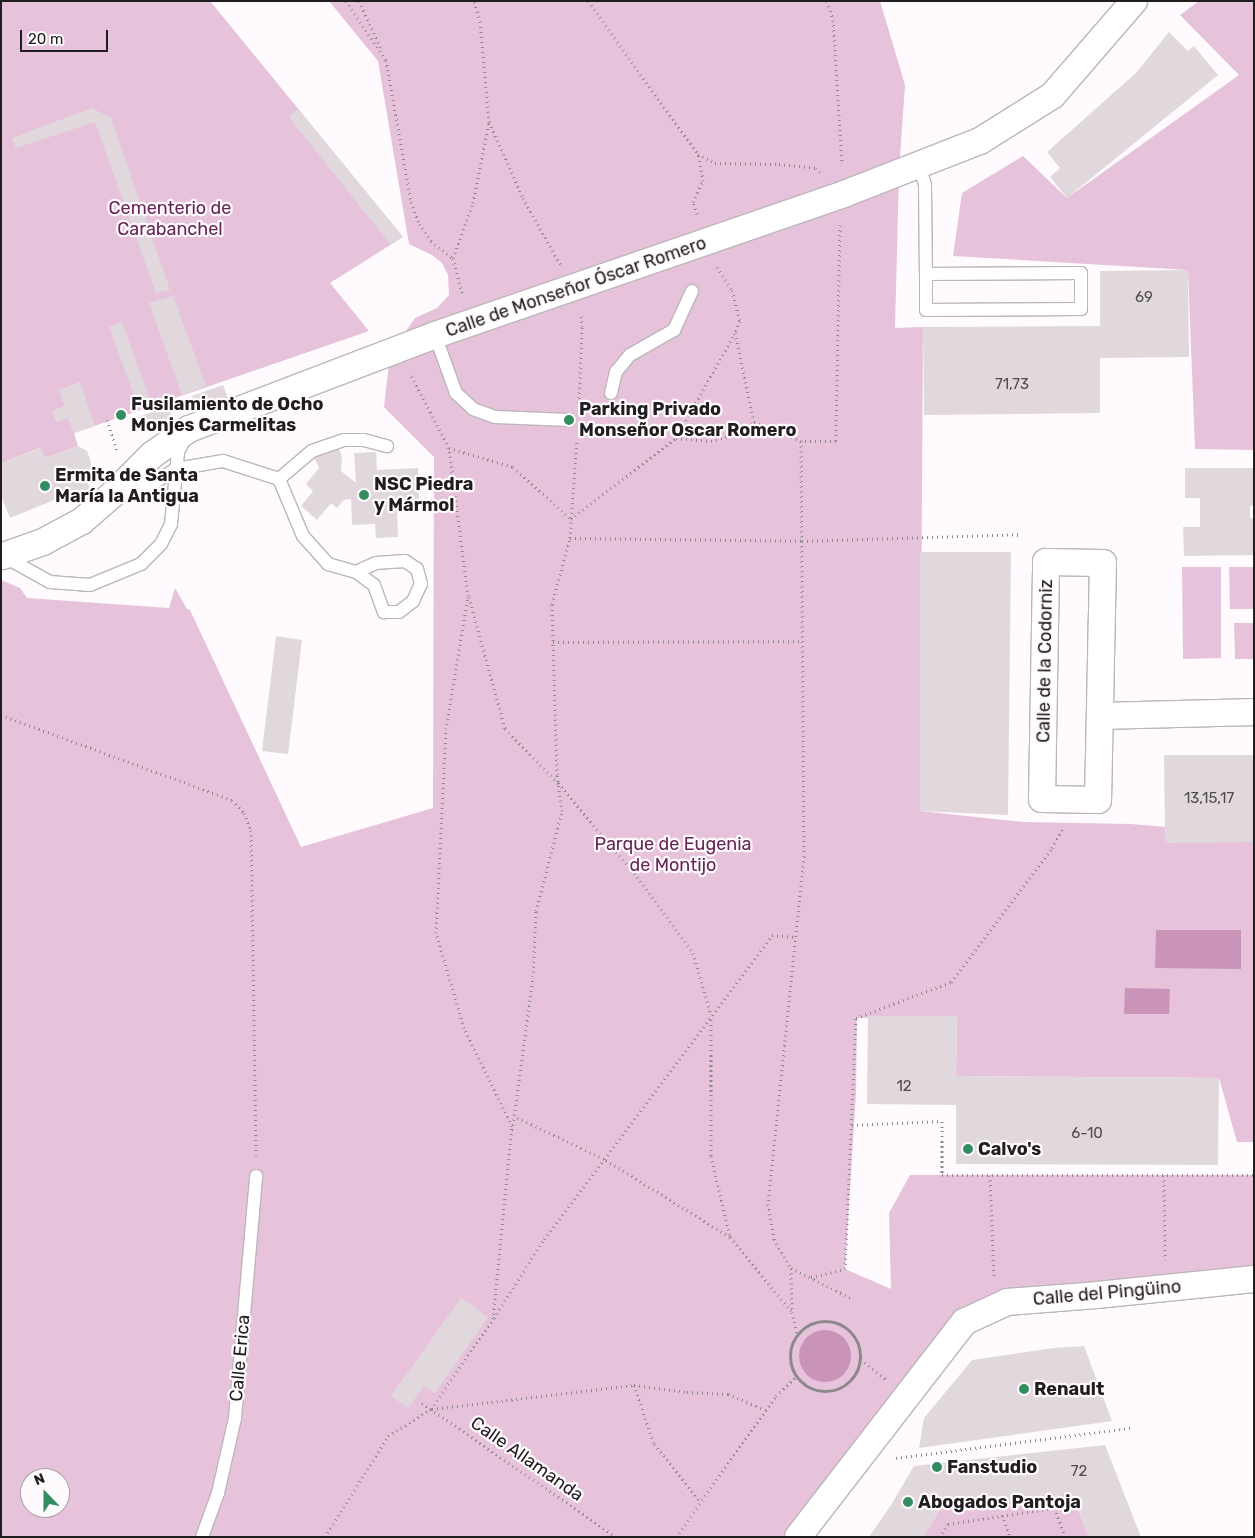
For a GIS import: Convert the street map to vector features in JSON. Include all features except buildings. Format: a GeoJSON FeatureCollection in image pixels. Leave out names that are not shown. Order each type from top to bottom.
{"type":"FeatureCollection","features":[{"type":"Feature","properties":{"kind":"street","name":"Calle de Monseñor Óscar Romero"},"geometry":{"type":"LineString","coordinates":[[2,555],[44,542],[82,521],[114,493],[152,455],[188,429],[435,335],[844,194],[980,141],[1053,95],[1134,1]]}},
{"type":"Feature","properties":{"kind":"street","name":"Calle de la Codorniz"},"geometry":{"type":"LineString","coordinates":[[1046,562],[1102,563],[1102,716],[1098,800],[1042,799],[1046,562]]}},
{"type":"Feature","properties":{"kind":"street"},"geometry":{"type":"LineString","coordinates":[[1102,716],[1254,712]]}},
{"type":"Feature","properties":{"kind":"street","name":"Calle del Pingüino"},"geometry":{"type":"LineString","coordinates":[[798,1537],[964,1322],[1007,1302],[1254,1279]]}},
{"type":"Feature","properties":{"kind":"lane"},"geometry":{"type":"LineString","coordinates":[[919,164],[925,185],[926,310],[1081,308],[1080,273],[926,274]]}},
{"type":"Feature","properties":{"kind":"lane"},"geometry":{"type":"LineString","coordinates":[[611,393],[616,372],[630,355],[674,330],[692,291]]}},
{"type":"Feature","properties":{"kind":"lane"},"geometry":{"type":"LineString","coordinates":[[435,335],[456,393],[472,409],[496,418],[569,420]]}},
{"type":"Feature","properties":{"kind":"lane"},"geometry":{"type":"LineString","coordinates":[[2,555],[50,582],[90,585],[141,564],[161,544],[171,524],[178,452],[188,429]]}},
{"type":"Feature","properties":{"kind":"lane"},"geometry":{"type":"LineString","coordinates":[[279,479],[312,451],[344,440],[364,440],[387,446]]}},
{"type":"Feature","properties":{"kind":"lane"},"geometry":{"type":"LineString","coordinates":[[114,493],[151,485],[176,469],[224,461],[279,479],[303,536],[328,564],[356,572],[374,586],[384,612],[399,612],[413,601],[421,584],[417,569],[405,561],[376,563],[356,572]]}},
{"type":"Feature","properties":{"kind":"lane","name":"Calle Erica"},"geometry":{"type":"LineString","coordinates":[[202,1537],[218,1492],[235,1418],[256,1176]]}},
{"type":"Feature","properties":{"kind":"path"},"geometry":{"type":"LineString","coordinates":[[346,1],[386,60]]}},
{"type":"Feature","properties":{"kind":"path"},"geometry":{"type":"LineString","coordinates":[[359,1],[386,60],[411,202],[418,224],[431,241],[453,258]]}},
{"type":"Feature","properties":{"kind":"path"},"geometry":{"type":"LineString","coordinates":[[464,302],[453,258],[473,203],[489,122],[480,22],[474,1]]}},
{"type":"Feature","properties":{"kind":"path"},"geometry":{"type":"LineString","coordinates":[[588,1],[698,154],[714,163],[816,168],[844,194]]}},
{"type":"Feature","properties":{"kind":"path"},"geometry":{"type":"LineString","coordinates":[[754,422],[801,441],[836,441],[840,220],[844,194],[833,20],[827,1]]}},
{"type":"Feature","properties":{"kind":"path"},"geometry":{"type":"LineString","coordinates":[[489,122],[523,198],[562,267],[576,286],[582,327],[579,406]]}},
{"type":"Feature","properties":{"kind":"path"},"geometry":{"type":"LineString","coordinates":[[698,154],[703,181],[693,202],[698,217]]}},
{"type":"Feature","properties":{"kind":"path"},"geometry":{"type":"LineString","coordinates":[[571,519],[676,438],[736,333],[740,322],[732,290],[712,259],[707,241]]}},
{"type":"Feature","properties":{"kind":"path"},"geometry":{"type":"LineString","coordinates":[[736,333],[754,422]]}},
{"type":"Feature","properties":{"kind":"path"},"geometry":{"type":"LineString","coordinates":[[398,350],[449,448],[468,596],[506,729],[558,784],[634,873],[694,953],[711,1016],[711,1156],[730,1237]]}},
{"type":"Feature","properties":{"kind":"path"},"geometry":{"type":"LineString","coordinates":[[676,438],[711,442],[740,433],[754,422]]}},
{"type":"Feature","properties":{"kind":"path"},"geometry":{"type":"LineString","coordinates":[[493,1319],[512,1126],[533,978],[536,911],[562,811],[558,784],[552,604],[570,538],[577,434]]}},
{"type":"Feature","properties":{"kind":"path"},"geometry":{"type":"LineString","coordinates":[[797,1334],[816,1322],[838,1323],[855,1337],[860,1347],[858,1372],[840,1389],[828,1391],[816,1390],[805,1385],[796,1377],[790,1355],[797,1334],[792,1312],[791,1268],[774,1239],[768,1204],[804,856],[801,441]]}},
{"type":"Feature","properties":{"kind":"path"},"geometry":{"type":"LineString","coordinates":[[449,448],[513,467],[571,519]]}},
{"type":"Feature","properties":{"kind":"path"},"geometry":{"type":"LineString","coordinates":[[570,538],[802,540],[1020,534]]}},
{"type":"Feature","properties":{"kind":"path"},"geometry":{"type":"LineString","coordinates":[[468,596],[446,729],[436,933],[464,1028],[512,1126]]}},
{"type":"Feature","properties":{"kind":"path"},"geometry":{"type":"LineString","coordinates":[[553,642],[803,641]]}},
{"type":"Feature","properties":{"kind":"path"},"geometry":{"type":"LineString","coordinates":[[1,716],[232,800],[244,813],[252,830],[256,1176]]}},
{"type":"Feature","properties":{"kind":"path"},"geometry":{"type":"LineString","coordinates":[[810,1278],[845,1269],[856,1018],[951,982],[1052,848],[1066,823]]}},
{"type":"Feature","properties":{"kind":"path"},"geometry":{"type":"LineString","coordinates":[[325,1537],[388,1436],[431,1409],[493,1319],[544,1239],[772,935],[796,937]]}},
{"type":"Feature","properties":{"kind":"path"},"geometry":{"type":"LineString","coordinates":[[514,1116],[604,1159],[730,1237],[792,1312]]}},
{"type":"Feature","properties":{"kind":"path"},"geometry":{"type":"LineString","coordinates":[[852,1125],[942,1121],[942,1175],[1254,1176]]}},
{"type":"Feature","properties":{"kind":"path"},"geometry":{"type":"LineString","coordinates":[[1164,1175],[1166,1270]]}},
{"type":"Feature","properties":{"kind":"path"},"geometry":{"type":"LineString","coordinates":[[990,1176],[994,1281]]}},
{"type":"Feature","properties":{"kind":"path"},"geometry":{"type":"LineString","coordinates":[[791,1268],[851,1298]]}},
{"type":"Feature","properties":{"kind":"path"},"geometry":{"type":"LineString","coordinates":[[860,1360],[889,1382]]}},
{"type":"Feature","properties":{"kind":"path"},"geometry":{"type":"LineString","coordinates":[[676,1537],[776,1396],[796,1377]]}},
{"type":"Feature","properties":{"kind":"path"},"geometry":{"type":"LineString","coordinates":[[431,1409],[634,1385],[687,1392],[728,1394],[766,1410]]}},
{"type":"Feature","properties":{"kind":"path"},"geometry":{"type":"LineString","coordinates":[[634,1385],[654,1444],[700,1502]]}},
{"type":"Feature","properties":{"kind":"path","name":"Calle Allamanda"},"geometry":{"type":"LineString","coordinates":[[422,1403],[616,1537]]}},
{"type":"Feature","properties":{"kind":"path"},"geometry":{"type":"LineString","coordinates":[[896,1458],[1131,1428]]}},
{"type":"Feature","properties":{"kind":"path"},"geometry":{"type":"LineString","coordinates":[[939,1537],[948,1524],[1054,1508],[1066,1537]]}},
{"type":"Feature","properties":{"kind":"path"},"geometry":{"type":"LineString","coordinates":[[1002,1515],[1010,1537]]}},
{"type":"Feature","properties":{"kind":"green space","name":"Cementerio de Carabanchel"},"geometry":{"type":"Polygon","coordinates":[[[1,1],[210,1],[403,237],[330,283],[369,331],[74,433],[78,446],[45,458],[40,448],[1,463],[1,1]]]}},
{"type":"Feature","properties":{"kind":"green space","name":"Parque de Eugenia de Montijo"},"geometry":{"type":"Polygon","coordinates":[[[329,1],[880,1],[905,85],[899,171],[895,328],[923,327],[920,811],[1023,822],[1131,824],[1254,834],[1254,1142],[1237,1142],[1219,1078],[956,1076],[957,1016],[857,1018],[856,1093],[845,1269],[891,1289],[889,1213],[910,1175],[1254,1175],[1254,1279],[1007,1302],[964,1322],[805,1537],[1,1537],[1,580],[20,588],[27,598],[169,608],[175,588],[187,609],[190,610],[301,847],[433,808],[434,457],[384,407],[390,354],[415,318],[437,308],[449,295],[448,275],[442,263],[432,255],[409,244],[378,61],[329,1]]]}},
{"type":"Feature","properties":{"kind":"green space"},"geometry":{"type":"Polygon","coordinates":[[[1199,1],[1254,1],[1254,450],[1195,449],[1188,270],[953,256],[962,193],[1023,156],[1067,198],[1239,75],[1180,15],[1199,1]]]}},
{"type":"Feature","properties":{"kind":"green space"},"geometry":{"type":"Polygon","coordinates":[[[1182,567],[1221,567],[1221,658],[1183,659],[1182,567]]]}},
{"type":"Feature","properties":{"kind":"green space"},"geometry":{"type":"Polygon","coordinates":[[[1229,567],[1254,567],[1254,609],[1230,609],[1229,567]]]}},
{"type":"Feature","properties":{"kind":"green space"},"geometry":{"type":"Polygon","coordinates":[[[1234,623],[1254,623],[1254,659],[1235,659],[1234,623]]]}},
{"type":"Feature","properties":{"kind":"green space"},"geometry":{"type":"Polygon","coordinates":[[[1072,1494],[1089,1537],[923,1537],[940,1509],[1072,1494]]]}},
{"type":"Feature","properties":{"kind":"shaded area"},"geometry":{"type":"Polygon","coordinates":[[[1156,930],[1241,930],[1241,969],[1155,968],[1156,930]]]}},
{"type":"Feature","properties":{"kind":"shaded area"},"geometry":{"type":"Polygon","coordinates":[[[1125,988],[1170,989],[1169,1014],[1124,1014],[1125,988]]]}},
{"type":"Feature","properties":{"kind":"shaded area"},"geometry":{"type":"Polygon","coordinates":[[[820,1330],[830,1330],[844,1337],[851,1351],[851,1361],[844,1375],[830,1382],[820,1382],[810,1378],[803,1371],[799,1361],[799,1351],[803,1341],[810,1334],[820,1330]]]}},
{"type":"Feature","properties":{"kind":"place","name":"Fusilamiento de Ocho Monjes Carmelitas"},"geometry":{"type":"Point","coordinates":[121,415]}},
{"type":"Feature","properties":{"kind":"place","name":"Parking Privado Monseñor Oscar Romero"},"geometry":{"type":"Point","coordinates":[569,420]}},
{"type":"Feature","properties":{"kind":"place","name":"Ermita de Santa María la Antigua"},"geometry":{"type":"Point","coordinates":[45,486]}},
{"type":"Feature","properties":{"kind":"place","name":"NSC Piedra y Mármol"},"geometry":{"type":"Point","coordinates":[364,495]}},
{"type":"Feature","properties":{"kind":"place","name":"Calvo's"},"geometry":{"type":"Point","coordinates":[968,1149]}},
{"type":"Feature","properties":{"kind":"place","name":"Renault"},"geometry":{"type":"Point","coordinates":[1024,1389]}},
{"type":"Feature","properties":{"kind":"place","name":"Fanstudio"},"geometry":{"type":"Point","coordinates":[937,1467]}},
{"type":"Feature","properties":{"kind":"place","name":"Abogados Pantoja"},"geometry":{"type":"Point","coordinates":[908,1502]}}]}
